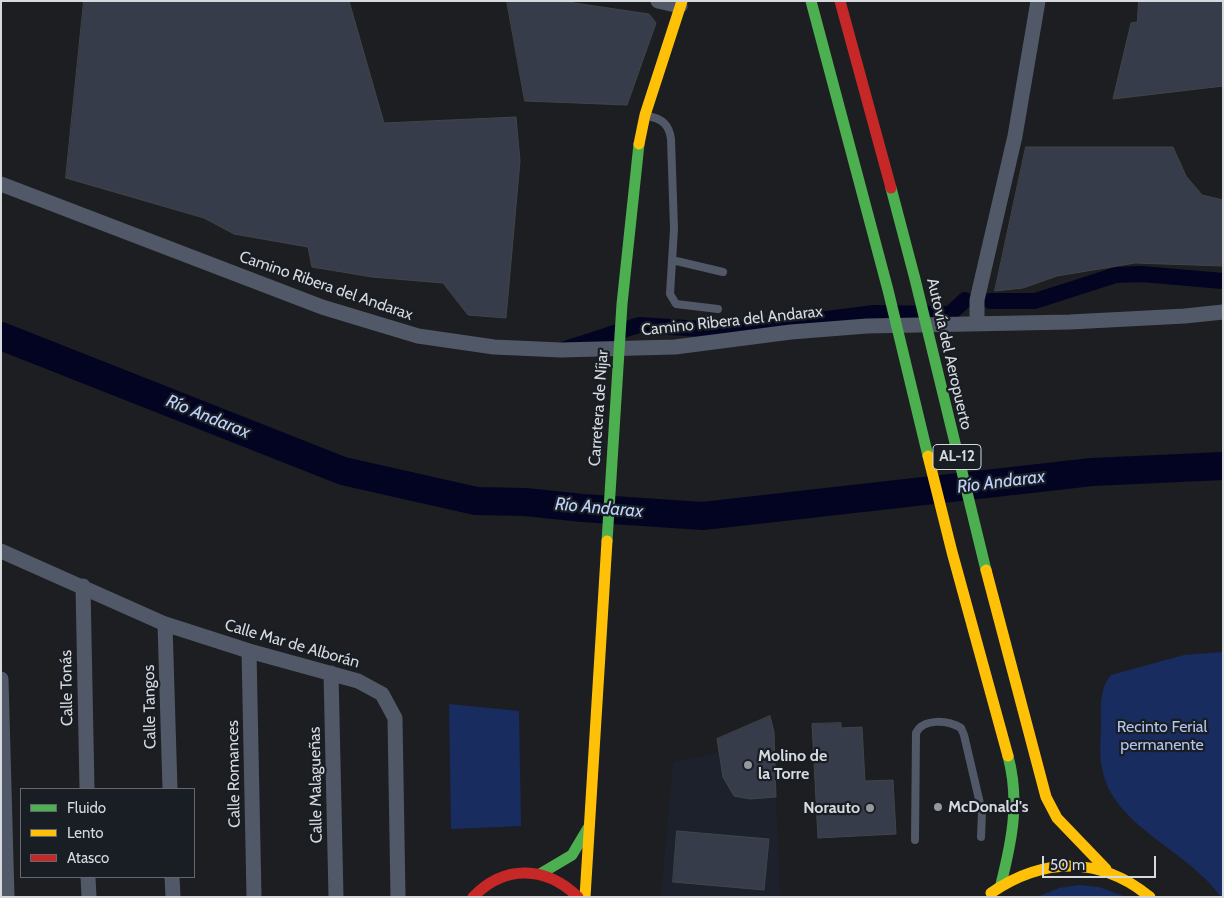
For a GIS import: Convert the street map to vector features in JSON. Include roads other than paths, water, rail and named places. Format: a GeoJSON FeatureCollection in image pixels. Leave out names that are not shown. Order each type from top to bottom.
{"type":"FeatureCollection","features":[{"type":"Feature","properties":{"kind":"main road","name":"AL-12"},"geometry":{"type":"LineString","coordinates":[[811,1],[888,290],[952,552],[1014,779],[1016,806],[1012,844],[1001,884]]}},
{"type":"Feature","properties":{"kind":"main road","name":"Autovía del Aeropuerto"},"geometry":{"type":"LineString","coordinates":[[840,1],[915,278],[965,492],[1046,797],[1057,818],[1106,869]]}},
{"type":"Feature","properties":{"kind":"main road","name":"Carretera de Níjar"},"geometry":{"type":"LineString","coordinates":[[585,897],[585,870],[590,825],[622,304],[636,158],[644,115],[681,4]]}},
{"type":"Feature","properties":{"kind":"main road","name":"Carretera de Níjar"},"geometry":{"type":"LineString","coordinates":[[540,874],[572,855],[590,825]]}},
{"type":"Feature","properties":{"kind":"main road","name":"AL-12"},"geometry":{"type":"LineString","coordinates":[[987,897],[1001,884],[1027,873],[1049,868],[1075,866],[1106,869],[1133,883],[1150,897]]}},
{"type":"Feature","properties":{"kind":"main road"},"geometry":{"type":"LineString","coordinates":[[473,897],[495,879],[517,873],[540,874],[558,880],[578,897]]}},
{"type":"Feature","properties":{"kind":"street"},"geometry":{"type":"LineString","coordinates":[[658,1],[681,4]]}},
{"type":"Feature","properties":{"kind":"street"},"geometry":{"type":"LineString","coordinates":[[977,322],[977,300],[1015,136],[1038,1]]}},
{"type":"Feature","properties":{"kind":"street","name":"Camino Ribera del Andarax"},"geometry":{"type":"LineString","coordinates":[[1,184],[322,307],[418,336],[513,348],[561,350],[656,348],[791,332],[867,326],[1080,321],[1185,316],[1223,312]]}},
{"type":"Feature","properties":{"kind":"street","name":"Calle Mar de Alborán"},"geometry":{"type":"LineString","coordinates":[[1,551],[166,624],[248,651],[358,681],[382,694],[395,718],[398,897]]}},
{"type":"Feature","properties":{"kind":"street","name":"Calle Tonás"},"geometry":{"type":"LineString","coordinates":[[83,586],[87,788]]}},
{"type":"Feature","properties":{"kind":"street","name":"Calle Tangos"},"geometry":{"type":"LineString","coordinates":[[166,624],[170,788]]}},
{"type":"Feature","properties":{"kind":"street","name":"Calle Romances"},"geometry":{"type":"LineString","coordinates":[[248,651],[254,897]]}},
{"type":"Feature","properties":{"kind":"street","name":"Calle Malagueñas"},"geometry":{"type":"LineString","coordinates":[[331,673],[336,897]]}},
{"type":"Feature","properties":{"kind":"street"},"geometry":{"type":"LineString","coordinates":[[1,679],[7,897]]}},
{"type":"Feature","properties":{"kind":"street"},"geometry":{"type":"LineString","coordinates":[[88,878],[89,897]]}},
{"type":"Feature","properties":{"kind":"street"},"geometry":{"type":"LineString","coordinates":[[172,878],[173,897]]}},
{"type":"Feature","properties":{"kind":"lane"},"geometry":{"type":"LineString","coordinates":[[644,115],[663,121],[669,127],[673,167],[670,294],[676,304],[718,309]]}},
{"type":"Feature","properties":{"kind":"lane"},"geometry":{"type":"LineString","coordinates":[[672,260],[723,272]]}},
{"type":"Feature","properties":{"kind":"lane"},"geometry":{"type":"LineString","coordinates":[[915,840],[916,732],[919,726],[924,724],[946,722],[961,728],[964,735],[982,812],[981,837]]}},
{"type":"Feature","properties":{"kind":"waterway"},"geometry":{"type":"LineString","coordinates":[[990,301],[1035,301],[1116,275],[1141,274],[1223,281]]}},
{"type":"Feature","properties":{"kind":"waterway"},"geometry":{"type":"LineString","coordinates":[[565,349],[639,325],[733,331],[874,313],[950,314],[965,300]]}},
{"type":"Feature","properties":{"kind":"waterway","name":"Río Andarax"},"geometry":{"type":"LineString","coordinates":[[1,336],[343,471],[476,501],[525,502],[703,516],[1092,472],[1223,466]]}},
{"type":"Feature","properties":{"kind":"place","name":"Molino de la Torre"},"geometry":{"type":"Point","coordinates":[748,765]}},
{"type":"Feature","properties":{"kind":"place","name":"McDonald's"},"geometry":{"type":"Point","coordinates":[938,807]}},
{"type":"Feature","properties":{"kind":"place","name":"Norauto"},"geometry":{"type":"Point","coordinates":[870,808]}},
{"type":"Feature","properties":{"kind":"park label","name":"Recinto Ferial permanente"},"geometry":{"type":"Point","coordinates":[1162,736]}}]}
